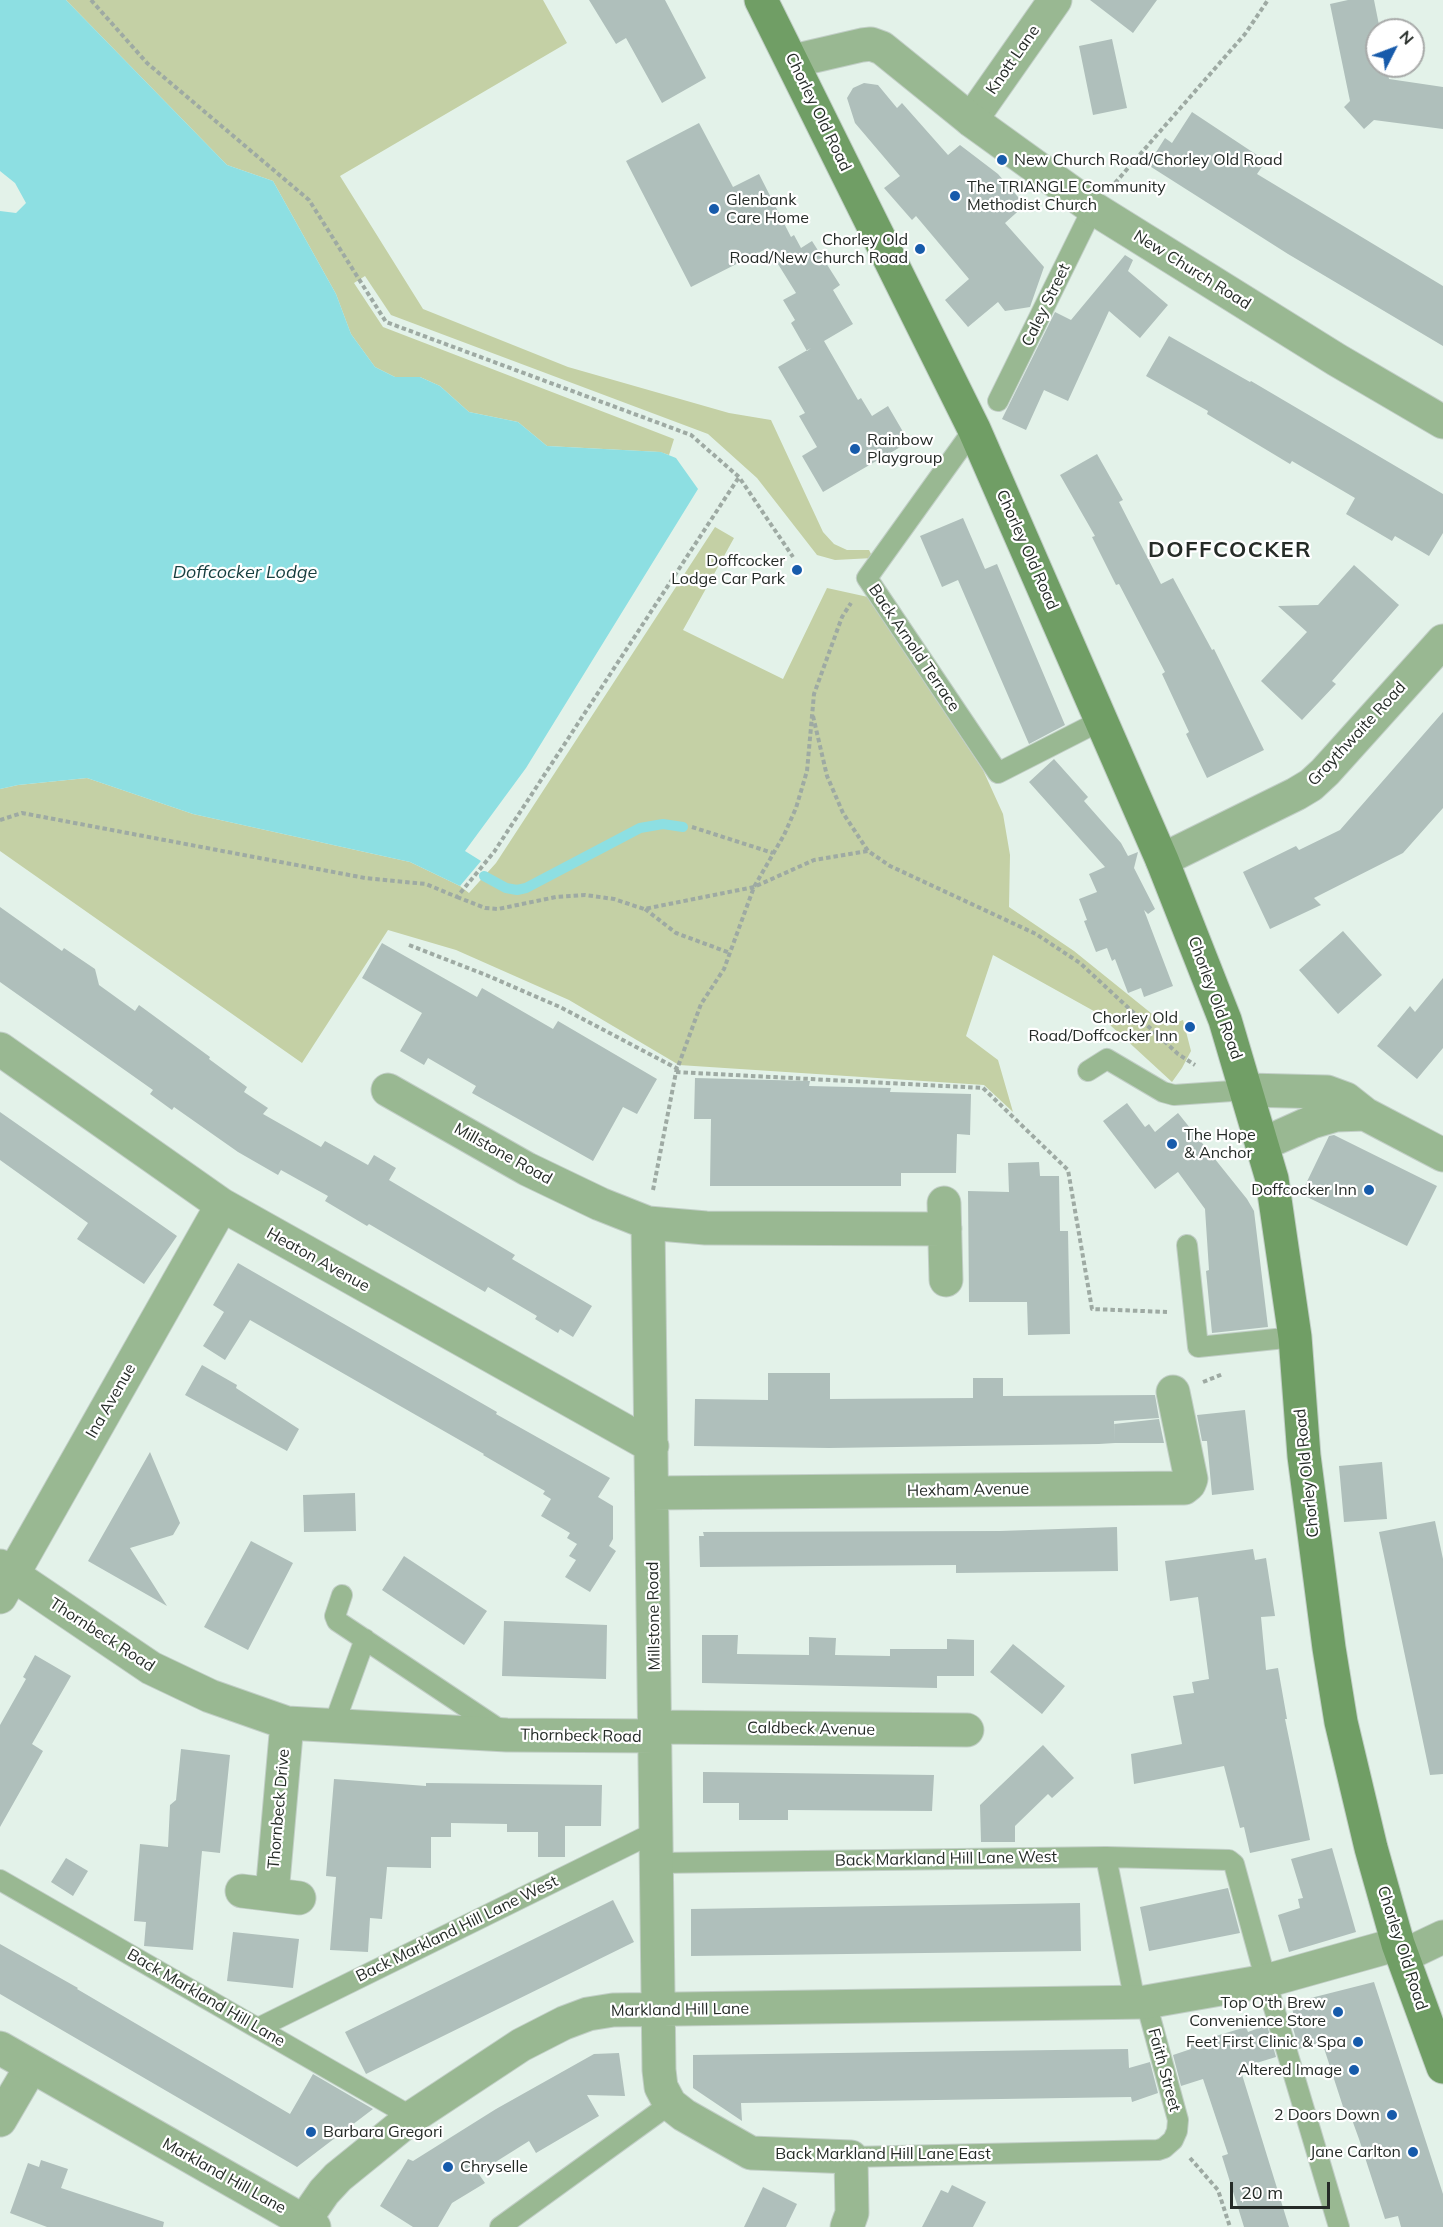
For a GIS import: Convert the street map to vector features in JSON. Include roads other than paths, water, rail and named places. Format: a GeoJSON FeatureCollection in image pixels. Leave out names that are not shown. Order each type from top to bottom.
{"type":"FeatureCollection","features":[{"type":"Feature","properties":{"kind":"main road","name":"Chorley Old Road"},"geometry":{"type":"LineString","coordinates":[[761,0],[974,429],[1162,860],[1222,1011],[1272,1179],[1295,1337],[1304,1456],[1341,1722],[1359,1800],[1400,1950],[1443,2067]]}},
{"type":"Feature","properties":{"kind":"street","name":"Knott Lane"},"geometry":{"type":"LineString","coordinates":[[971,120],[1055,0]]}},
{"type":"Feature","properties":{"kind":"street","name":"New Church Road"},"geometry":{"type":"LineString","coordinates":[[793,61],[862,45],[871,44],[882,48],[971,120],[1093,208],[1337,360],[1443,422]]}},
{"type":"Feature","properties":{"kind":"street","name":"Graythwaite Road"},"geometry":{"type":"LineString","coordinates":[[1162,860],[1311,785],[1443,641]]}},
{"type":"Feature","properties":{"kind":"street","name":"Heaton Avenue"},"geometry":{"type":"LineString","coordinates":[[0,1049],[222,1206],[652,1446]]}},
{"type":"Feature","properties":{"kind":"street","name":"Millstone Road"},"geometry":{"type":"LineString","coordinates":[[388,1090],[433,1100],[527,1169],[600,1204],[648,1223],[706,1228],[945,1216],[946,1280]]}},
{"type":"Feature","properties":{"kind":"street"},"geometry":{"type":"LineString","coordinates":[[1247,1090],[1327,1092],[1346,1099],[1365,1114],[1438,1145]]}},
{"type":"Feature","properties":{"kind":"street"},"geometry":{"type":"LineString","coordinates":[[1263,1144],[1312,1122],[1336,1115],[1365,1114]]}},
{"type":"Feature","properties":{"kind":"street","name":"Ina Avenue"},"geometry":{"type":"LineString","coordinates":[[4,1580],[222,1206]]}},
{"type":"Feature","properties":{"kind":"street","name":"Millstone Road"},"geometry":{"type":"LineString","coordinates":[[648,1223],[659,2070],[661,2087],[670,2104]]}},
{"type":"Feature","properties":{"kind":"street","name":"Hexham Avenue"},"geometry":{"type":"LineString","coordinates":[[652,1493],[1184,1488],[1191,1479],[1173,1392]]}},
{"type":"Feature","properties":{"kind":"street","name":"Thornbeck Road"},"geometry":{"type":"LineString","coordinates":[[4,1580],[151,1668],[210,1696],[287,1723],[507,1735],[655,1732]]}},
{"type":"Feature","properties":{"kind":"street","name":"Thornbeck Drive"},"geometry":{"type":"LineString","coordinates":[[271,1894],[287,1723]]}},
{"type":"Feature","properties":{"kind":"street","name":"Caldbeck Avenue"},"geometry":{"type":"LineString","coordinates":[[655,1732],[967,1730]]}},
{"type":"Feature","properties":{"kind":"street","name":"Markland Hill Lane"},"geometry":{"type":"LineString","coordinates":[[0,2048],[309,2224],[338,2176],[412,2117],[521,2045],[564,2023],[588,2014],[613,2010],[659,2009],[1141,2002],[1266,1981],[1400,1950],[1443,1937]]}},
{"type":"Feature","properties":{"kind":"street"},"geometry":{"type":"LineString","coordinates":[[0,2120],[31,2067]]}},
{"type":"Feature","properties":{"kind":"street","name":"Back Markland Hill Lane East"},"geometry":{"type":"LineString","coordinates":[[670,2104],[684,2115],[751,2153],[851,2157]]}},
{"type":"Feature","properties":{"kind":"street"},"geometry":{"type":"LineString","coordinates":[[847,2227],[852,2213],[851,2157]]}},
{"type":"Feature","properties":{"kind":"lane","name":"Caley Street"},"geometry":{"type":"LineString","coordinates":[[998,401],[1093,208]]}},
{"type":"Feature","properties":{"kind":"lane","name":"Back Arnold Terrace"},"geometry":{"type":"LineString","coordinates":[[974,429],[867,578],[998,773],[1102,720]]}},
{"type":"Feature","properties":{"kind":"lane"},"geometry":{"type":"LineString","coordinates":[[1088,1071],[1107,1059],[1163,1092],[1174,1095],[1247,1090]]}},
{"type":"Feature","properties":{"kind":"lane"},"geometry":{"type":"LineString","coordinates":[[1187,1245],[1198,1347],[1295,1337]]}},
{"type":"Feature","properties":{"kind":"lane","name":"Thornbeck Road"},"geometry":{"type":"LineString","coordinates":[[342,1595],[335,1616],[337,1621],[507,1735]]}},
{"type":"Feature","properties":{"kind":"lane"},"geometry":{"type":"LineString","coordinates":[[333,1726],[365,1638]]}},
{"type":"Feature","properties":{"kind":"lane","name":"Back Markland Hill Lane West"},"geometry":{"type":"LineString","coordinates":[[258,2028],[657,1831]]}},
{"type":"Feature","properties":{"kind":"lane","name":"Back Markland Hill Lane West"},"geometry":{"type":"LineString","coordinates":[[657,1863],[1106,1857],[1223,1859],[1234,1864],[1266,1981]]}},
{"type":"Feature","properties":{"kind":"lane","name":"Faith Street"},"geometry":{"type":"LineString","coordinates":[[1106,1857],[1141,2002],[1178,2120],[1173,2140]]}},
{"type":"Feature","properties":{"kind":"lane","name":"Back Markland Hill Lane"},"geometry":{"type":"LineString","coordinates":[[0,1880],[412,2117]]}},
{"type":"Feature","properties":{"kind":"lane"},"geometry":{"type":"LineString","coordinates":[[1266,1981],[1339,2227]]}},
{"type":"Feature","properties":{"kind":"lane"},"geometry":{"type":"LineString","coordinates":[[500,2227],[670,2104]]}},
{"type":"Feature","properties":{"kind":"lane","name":"Back Markland Hill Lane East"},"geometry":{"type":"LineString","coordinates":[[851,2157],[1158,2150],[1173,2140]]}},
{"type":"Feature","properties":{"kind":"water","name":"Doffcocker Lodge"},"geometry":{"type":"Polygon","coordinates":[[[0,0],[66,0],[227,165],[273,181],[336,294],[351,334],[375,367],[395,377],[420,377],[440,386],[469,412],[518,422],[547,446],[661,452],[676,458],[698,489],[526,768],[465,851],[481,861],[460,886],[410,862],[193,814],[87,778],[0,789],[0,211],[16,213],[26,203],[15,183],[0,171],[0,0]]]}},
{"type":"Feature","properties":{"kind":"waterway"},"geometry":{"type":"LineString","coordinates":[[484,876],[506,888],[517,890],[526,888],[640,828],[663,824],[683,827]]}},
{"type":"Feature","properties":{"kind":"place","name":"New Church Road/Chorley Old Road"},"geometry":{"type":"Point","coordinates":[1002,160]}},
{"type":"Feature","properties":{"kind":"place","name":"The TRIANGLE Community Methodist Church"},"geometry":{"type":"Point","coordinates":[955,196]}},
{"type":"Feature","properties":{"kind":"place","name":"Glenbank Care Home"},"geometry":{"type":"Point","coordinates":[714,209]}},
{"type":"Feature","properties":{"kind":"place","name":"Chorley Old Road/New Church Road"},"geometry":{"type":"Point","coordinates":[920,249]}},
{"type":"Feature","properties":{"kind":"place","name":"Rainbow Playgroup"},"geometry":{"type":"Point","coordinates":[855,449]}},
{"type":"Feature","properties":{"kind":"place","name":"Doffcocker Lodge Car Park"},"geometry":{"type":"Point","coordinates":[797,570]}},
{"type":"Feature","properties":{"kind":"place","name":"Chorley Old Road/Doffcocker Inn"},"geometry":{"type":"Point","coordinates":[1190,1027]}},
{"type":"Feature","properties":{"kind":"place","name":"The Hope & Anchor"},"geometry":{"type":"Point","coordinates":[1172,1144]}},
{"type":"Feature","properties":{"kind":"place","name":"Doffcocker Inn"},"geometry":{"type":"Point","coordinates":[1369,1190]}},
{"type":"Feature","properties":{"kind":"place","name":"Top O'th Brew Convenience Store"},"geometry":{"type":"Point","coordinates":[1338,2012]}},
{"type":"Feature","properties":{"kind":"place","name":"Feet First Clinic & Spa"},"geometry":{"type":"Point","coordinates":[1358,2042]}},
{"type":"Feature","properties":{"kind":"place","name":"Altered Image"},"geometry":{"type":"Point","coordinates":[1354,2070]}},
{"type":"Feature","properties":{"kind":"place","name":"2 Doors Down"},"geometry":{"type":"Point","coordinates":[1392,2115]}},
{"type":"Feature","properties":{"kind":"place","name":"Barbara Gregori"},"geometry":{"type":"Point","coordinates":[311,2132]}},
{"type":"Feature","properties":{"kind":"place","name":"Jane Carlton"},"geometry":{"type":"Point","coordinates":[1413,2152]}},
{"type":"Feature","properties":{"kind":"place","name":"Chryselle"},"geometry":{"type":"Point","coordinates":[448,2167]}},
{"type":"Feature","properties":{"kind":"district","name":"DOFFCOCKER"},"geometry":{"type":"Point","coordinates":[1230,550]}}]}
